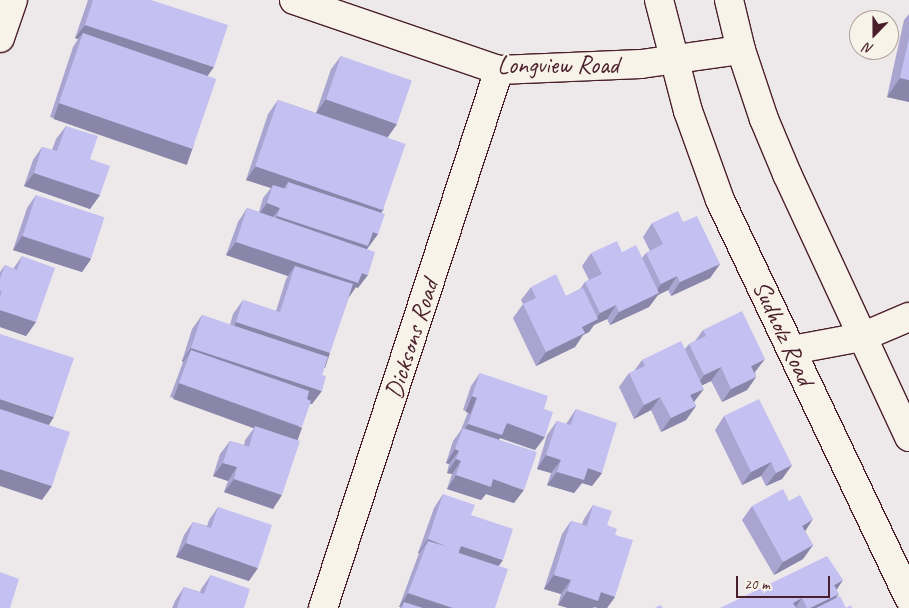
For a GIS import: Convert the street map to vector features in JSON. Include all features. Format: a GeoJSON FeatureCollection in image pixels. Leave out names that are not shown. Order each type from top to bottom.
{"type":"FeatureCollection","features":[{"type":"Feature","properties":{"kind":"main road"},"geometry":{"type":"LineString","coordinates":[[0,38],[13,0]]}},
{"type":"Feature","properties":{"kind":"main road","name":"Longview Road"},"geometry":{"type":"LineString","coordinates":[[294,0],[500,70],[674,61],[742,50]]}},
{"type":"Feature","properties":{"kind":"main road","name":"Sudholz Road"},"geometry":{"type":"LineString","coordinates":[[659,0],[688,111],[720,200],[909,598]]}},
{"type":"Feature","properties":{"kind":"main road"},"geometry":{"type":"LineString","coordinates":[[729,0],[742,50],[764,119],[787,174],[909,437]]}},
{"type":"Feature","properties":{"kind":"main road","name":"Dicksons Road"},"geometry":{"type":"LineString","coordinates":[[323,608],[500,70]]}},
{"type":"Feature","properties":{"kind":"main road"},"geometry":{"type":"LineString","coordinates":[[792,350],[862,337],[909,316]]}},
{"type":"Feature","properties":{"kind":"building"},"geometry":{"type":"Polygon","coordinates":[[[93,0],[151,0],[228,25],[214,67],[85,25],[93,0]]]}},
{"type":"Feature","properties":{"kind":"building"},"geometry":{"type":"Polygon","coordinates":[[[83,33],[216,79],[192,149],[59,103],[83,33]]]}},
{"type":"Feature","properties":{"kind":"building"},"geometry":{"type":"Polygon","coordinates":[[[909,38],[909,80],[900,78],[909,38]]]}},
{"type":"Feature","properties":{"kind":"building"},"geometry":{"type":"Polygon","coordinates":[[[341,56],[412,80],[397,124],[326,99],[341,56]]]}},
{"type":"Feature","properties":{"kind":"building"},"geometry":{"type":"Polygon","coordinates":[[[278,100],[406,144],[383,210],[255,166],[278,100]]]}},
{"type":"Feature","properties":{"kind":"building"},"geometry":{"type":"Polygon","coordinates":[[[66,126],[98,136],[90,159],[110,166],[100,195],[34,173],[42,147],[57,151],[66,126]]]}},
{"type":"Feature","properties":{"kind":"building"},"geometry":{"type":"Polygon","coordinates":[[[288,182],[385,214],[378,234],[373,232],[368,246],[277,216],[280,208],[267,203],[273,185],[286,189],[288,182]]]}},
{"type":"Feature","properties":{"kind":"building"},"geometry":{"type":"Polygon","coordinates":[[[36,195],[104,217],[91,258],[23,236],[36,195]]]}},
{"type":"Feature","properties":{"kind":"building"},"geometry":{"type":"Polygon","coordinates":[[[247,208],[375,252],[368,275],[362,273],[358,283],[236,242],[247,208]]]}},
{"type":"Feature","properties":{"kind":"building"},"geometry":{"type":"Polygon","coordinates":[[[678,211],[683,222],[697,216],[720,264],[680,282],[677,276],[661,284],[646,253],[663,244],[652,223],[678,211]]]}},
{"type":"Feature","properties":{"kind":"building"},"geometry":{"type":"Polygon","coordinates":[[[617,241],[622,252],[636,245],[659,293],[619,312],[616,305],[600,313],[585,282],[602,274],[591,253],[617,241]]]}},
{"type":"Feature","properties":{"kind":"building"},"geometry":{"type":"Polygon","coordinates":[[[22,256],[55,268],[36,322],[0,310],[2,291],[0,291],[0,279],[5,265],[17,270],[22,256]]]}},
{"type":"Feature","properties":{"kind":"building"},"geometry":{"type":"Polygon","coordinates":[[[295,266],[353,284],[330,353],[236,322],[243,300],[280,312],[295,266]]]}},
{"type":"Feature","properties":{"kind":"building"},"geometry":{"type":"Polygon","coordinates":[[[556,274],[566,296],[583,288],[598,319],[582,327],[585,333],[546,352],[523,304],[536,298],[531,287],[556,274]]]}},
{"type":"Feature","properties":{"kind":"building"},"geometry":{"type":"Polygon","coordinates":[[[742,311],[765,359],[751,366],[756,377],[731,389],[721,367],[704,375],[689,344],[706,336],[703,330],[742,311]]]}},
{"type":"Feature","properties":{"kind":"building"},"geometry":{"type":"Polygon","coordinates":[[[202,315],[328,357],[322,375],[326,376],[322,391],[191,348],[202,315]]]}},
{"type":"Feature","properties":{"kind":"building"},"geometry":{"type":"Polygon","coordinates":[[[0,334],[74,358],[54,417],[0,399],[0,334]]]}},
{"type":"Feature","properties":{"kind":"building"},"geometry":{"type":"Polygon","coordinates":[[[681,341],[704,389],[690,395],[696,406],[671,418],[660,397],[644,405],[629,373],[645,366],[642,360],[681,341]]]}},
{"type":"Feature","properties":{"kind":"building"},"geometry":{"type":"Polygon","coordinates":[[[191,350],[309,391],[307,399],[311,401],[302,427],[179,383],[191,350]]]}},
{"type":"Feature","properties":{"kind":"building"},"geometry":{"type":"Polygon","coordinates":[[[480,373],[548,396],[544,409],[553,412],[545,437],[507,423],[502,435],[468,424],[477,398],[472,396],[480,373]]]}},
{"type":"Feature","properties":{"kind":"building"},"geometry":{"type":"Polygon","coordinates":[[[759,399],[792,465],[776,473],[771,462],[751,472],[724,416],[759,399]]]}},
{"type":"Feature","properties":{"kind":"building"},"geometry":{"type":"Polygon","coordinates":[[[0,409],[70,432],[52,486],[0,469],[0,409]]]}},
{"type":"Feature","properties":{"kind":"building"},"geometry":{"type":"Polygon","coordinates":[[[576,409],[617,423],[602,473],[588,468],[584,480],[557,472],[561,460],[546,455],[557,421],[571,425],[576,409]]]}},
{"type":"Feature","properties":{"kind":"building"},"geometry":{"type":"Polygon","coordinates":[[[255,426],[300,441],[282,495],[234,479],[237,467],[223,463],[230,441],[249,447],[255,426]]]}},
{"type":"Feature","properties":{"kind":"building"},"geometry":{"type":"Polygon","coordinates":[[[463,428],[537,452],[524,490],[493,479],[491,487],[456,475],[461,461],[456,459],[459,451],[455,449],[463,428]]]}},
{"type":"Feature","properties":{"kind":"building"},"geometry":{"type":"Polygon","coordinates":[[[783,489],[789,501],[800,495],[813,519],[802,526],[813,545],[783,562],[752,506],[783,489]]]}},
{"type":"Feature","properties":{"kind":"building"},"geometry":{"type":"Polygon","coordinates":[[[443,494],[475,505],[471,515],[513,529],[503,560],[461,546],[459,551],[459,553],[508,569],[495,608],[453,608],[408,593],[428,541],[448,547],[428,539],[443,494]]]}},
{"type":"Feature","properties":{"kind":"building"},"geometry":{"type":"Polygon","coordinates":[[[593,505],[612,511],[607,525],[617,529],[615,535],[633,540],[615,597],[601,592],[598,601],[567,591],[571,580],[554,575],[571,521],[587,526],[593,505]]]}},
{"type":"Feature","properties":{"kind":"building"},"geometry":{"type":"Polygon","coordinates":[[[218,507],[272,525],[258,568],[186,543],[193,522],[211,528],[218,507]]]}},
{"type":"Feature","properties":{"kind":"building"},"geometry":{"type":"Polygon","coordinates":[[[827,556],[843,580],[834,585],[839,594],[810,608],[807,608],[802,598],[793,603],[796,608],[720,608],[827,556]]]}},
{"type":"Feature","properties":{"kind":"building"},"geometry":{"type":"Polygon","coordinates":[[[0,572],[19,579],[10,608],[0,608],[0,572]]]}},
{"type":"Feature","properties":{"kind":"building"},"geometry":{"type":"Polygon","coordinates":[[[211,575],[250,589],[244,608],[177,608],[184,587],[204,594],[211,575]]]}},
{"type":"Feature","properties":{"kind":"building"},"geometry":{"type":"Polygon","coordinates":[[[840,596],[846,608],[816,608],[840,596]]]}},
{"type":"Feature","properties":{"kind":"building"},"geometry":{"type":"Polygon","coordinates":[[[404,602],[423,608],[402,608],[404,602]]]}}]}
